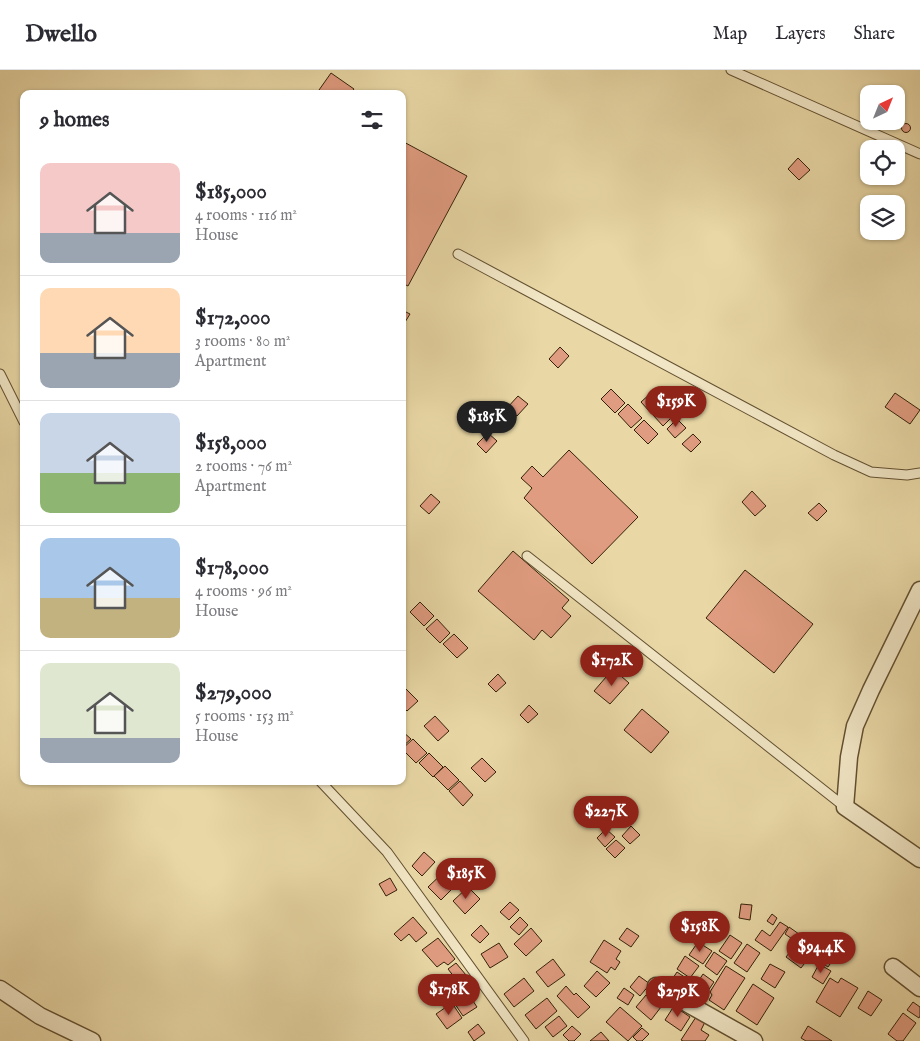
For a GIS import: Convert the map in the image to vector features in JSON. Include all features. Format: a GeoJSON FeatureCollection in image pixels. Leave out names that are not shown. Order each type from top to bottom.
{"type":"FeatureCollection","features":[{"type":"Feature","properties":{"kind":"street"},"geometry":{"type":"LineString","coordinates":[[920,590],[871,690],[856,726],[849,757],[845,807],[920,859]]}},
{"type":"Feature","properties":{"kind":"street"},"geometry":{"type":"LineString","coordinates":[[893,967],[920,988]]}},
{"type":"Feature","properties":{"kind":"street"},"geometry":{"type":"LineString","coordinates":[[656,986],[754,1041]]}},
{"type":"Feature","properties":{"kind":"street"},"geometry":{"type":"LineString","coordinates":[[0,989],[40,1016],[92,1041]]}},
{"type":"Feature","properties":{"kind":"lane"},"geometry":{"type":"LineString","coordinates":[[731,70],[920,154]]}},
{"type":"Feature","properties":{"kind":"lane"},"geometry":{"type":"LineString","coordinates":[[458,254],[834,455],[871,472],[907,474],[920,472]]}},
{"type":"Feature","properties":{"kind":"lane"},"geometry":{"type":"LineString","coordinates":[[0,374],[20,414]]}},
{"type":"Feature","properties":{"kind":"lane"},"geometry":{"type":"LineString","coordinates":[[526,556],[845,807]]}},
{"type":"Feature","properties":{"kind":"lane"},"geometry":{"type":"LineString","coordinates":[[324,785],[387,852],[524,1041]]}},
{"type":"Feature","properties":{"kind":"building"},"geometry":{"type":"Polygon","coordinates":[[[331,73],[354,89],[353,90],[319,90],[331,73]]]}},
{"type":"Feature","properties":{"kind":"building"},"geometry":{"type":"Polygon","coordinates":[[[905,124],[909,125],[909,131],[903,131],[905,130],[905,124]]]}},
{"type":"Feature","properties":{"kind":"building"},"geometry":{"type":"Polygon","coordinates":[[[406,143],[467,176],[408,286],[406,285],[406,143]]]}},
{"type":"Feature","properties":{"kind":"building"},"geometry":{"type":"Polygon","coordinates":[[[798,158],[810,170],[799,180],[788,169],[798,158]]]}},
{"type":"Feature","properties":{"kind":"building"},"geometry":{"type":"Polygon","coordinates":[[[406,312],[410,314],[406,320],[406,312]]]}},
{"type":"Feature","properties":{"kind":"building"},"geometry":{"type":"Polygon","coordinates":[[[560,347],[569,356],[558,368],[549,359],[560,347]]]}},
{"type":"Feature","properties":{"kind":"building"},"geometry":{"type":"Polygon","coordinates":[[[611,389],[625,403],[615,413],[601,399],[611,389]]]}},
{"type":"Feature","properties":{"kind":"building"},"geometry":{"type":"Polygon","coordinates":[[[651,393],[660,402],[650,412],[641,402],[651,393]]]}},
{"type":"Feature","properties":{"kind":"building"},"geometry":{"type":"Polygon","coordinates":[[[895,393],[920,410],[910,424],[885,407],[895,393]]]}},
{"type":"Feature","properties":{"kind":"building"},"geometry":{"type":"Polygon","coordinates":[[[518,396],[528,404],[517,416],[507,408],[518,396]]]}},
{"type":"Feature","properties":{"kind":"building"},"geometry":{"type":"Polygon","coordinates":[[[628,404],[642,418],[631,428],[618,414],[628,404]]]}},
{"type":"Feature","properties":{"kind":"building"},"geometry":{"type":"Polygon","coordinates":[[[662,405],[673,416],[663,426],[653,415],[662,405]]]}},
{"type":"Feature","properties":{"kind":"building"},"geometry":{"type":"Polygon","coordinates":[[[506,411],[515,420],[504,431],[495,423],[506,411]]]}},
{"type":"Feature","properties":{"kind":"building"},"geometry":{"type":"Polygon","coordinates":[[[677,419],[686,428],[675,438],[667,429],[677,419]]]}},
{"type":"Feature","properties":{"kind":"building"},"geometry":{"type":"Polygon","coordinates":[[[644,420],[658,434],[648,444],[634,430],[644,420]]]}},
{"type":"Feature","properties":{"kind":"building"},"geometry":{"type":"Polygon","coordinates":[[[488,433],[497,441],[486,453],[477,444],[488,433]]]}},
{"type":"Feature","properties":{"kind":"building"},"geometry":{"type":"Polygon","coordinates":[[[693,434],[701,442],[691,452],[682,444],[693,434]]]}},
{"type":"Feature","properties":{"kind":"building"},"geometry":{"type":"Polygon","coordinates":[[[569,450],[638,517],[592,564],[524,498],[532,488],[521,478],[532,466],[543,477],[569,450]]]}},
{"type":"Feature","properties":{"kind":"building"},"geometry":{"type":"Polygon","coordinates":[[[752,491],[766,506],[755,516],[742,502],[752,491]]]}},
{"type":"Feature","properties":{"kind":"building"},"geometry":{"type":"Polygon","coordinates":[[[431,494],[440,502],[429,514],[420,506],[431,494]]]}},
{"type":"Feature","properties":{"kind":"building"},"geometry":{"type":"Polygon","coordinates":[[[819,503],[827,511],[817,521],[808,513],[819,503]]]}},
{"type":"Feature","properties":{"kind":"building"},"geometry":{"type":"Polygon","coordinates":[[[513,551],[569,600],[562,608],[571,616],[551,638],[542,630],[534,640],[478,591],[513,551]]]}},
{"type":"Feature","properties":{"kind":"building"},"geometry":{"type":"Polygon","coordinates":[[[745,570],[813,624],[774,673],[706,618],[745,570]]]}},
{"type":"Feature","properties":{"kind":"building"},"geometry":{"type":"Polygon","coordinates":[[[420,602],[434,616],[424,626],[410,612],[420,602]]]}},
{"type":"Feature","properties":{"kind":"building"},"geometry":{"type":"Polygon","coordinates":[[[437,619],[450,633],[440,643],[426,629],[437,619]]]}},
{"type":"Feature","properties":{"kind":"building"},"geometry":{"type":"Polygon","coordinates":[[[454,634],[468,648],[457,658],[443,644],[454,634]]]}},
{"type":"Feature","properties":{"kind":"building"},"geometry":{"type":"Polygon","coordinates":[[[613,669],[629,683],[610,704],[594,691],[613,669]]]}},
{"type":"Feature","properties":{"kind":"building"},"geometry":{"type":"Polygon","coordinates":[[[498,674],[506,683],[496,692],[488,684],[498,674]]]}},
{"type":"Feature","properties":{"kind":"building"},"geometry":{"type":"Polygon","coordinates":[[[406,689],[418,701],[406,710],[406,689]]]}},
{"type":"Feature","properties":{"kind":"building"},"geometry":{"type":"Polygon","coordinates":[[[529,705],[538,714],[528,723],[520,715],[529,705]]]}},
{"type":"Feature","properties":{"kind":"building"},"geometry":{"type":"Polygon","coordinates":[[[642,709],[669,732],[651,753],[624,730],[642,709]]]}},
{"type":"Feature","properties":{"kind":"building"},"geometry":{"type":"Polygon","coordinates":[[[435,716],[449,731],[438,741],[424,726],[435,716]]]}},
{"type":"Feature","properties":{"kind":"building"},"geometry":{"type":"Polygon","coordinates":[[[406,735],[411,739],[406,743],[406,735]]]}},
{"type":"Feature","properties":{"kind":"building"},"geometry":{"type":"Polygon","coordinates":[[[413,739],[427,753],[416,763],[406,753],[406,745],[413,739]]]}},
{"type":"Feature","properties":{"kind":"building"},"geometry":{"type":"Polygon","coordinates":[[[429,753],[443,767],[433,777],[419,763],[429,753]]]}},
{"type":"Feature","properties":{"kind":"building"},"geometry":{"type":"Polygon","coordinates":[[[482,758],[496,772],[485,782],[471,768],[482,758]]]}},
{"type":"Feature","properties":{"kind":"building"},"geometry":{"type":"Polygon","coordinates":[[[445,766],[459,780],[448,790],[434,776],[445,766]]]}},
{"type":"Feature","properties":{"kind":"building"},"geometry":{"type":"Polygon","coordinates":[[[460,781],[473,795],[463,806],[449,791],[460,781]]]}},
{"type":"Feature","properties":{"kind":"building"},"geometry":{"type":"Polygon","coordinates":[[[631,826],[640,835],[630,844],[622,836],[631,826]]]}},
{"type":"Feature","properties":{"kind":"building"},"geometry":{"type":"Polygon","coordinates":[[[606,829],[615,837],[605,847],[597,838],[606,829]]]}},
{"type":"Feature","properties":{"kind":"building"},"geometry":{"type":"Polygon","coordinates":[[[616,840],[625,848],[615,858],[606,849],[616,840]]]}},
{"type":"Feature","properties":{"kind":"building"},"geometry":{"type":"Polygon","coordinates":[[[424,852],[435,862],[422,876],[412,866],[424,852]]]}},
{"type":"Feature","properties":{"kind":"building"},"geometry":{"type":"Polygon","coordinates":[[[446,870],[458,883],[441,900],[428,887],[446,870]]]}},
{"type":"Feature","properties":{"kind":"building"},"geometry":{"type":"Polygon","coordinates":[[[390,878],[397,890],[386,896],[379,884],[390,878]]]}},
{"type":"Feature","properties":{"kind":"building"},"geometry":{"type":"Polygon","coordinates":[[[468,887],[480,899],[465,914],[453,901],[468,887]]]}},
{"type":"Feature","properties":{"kind":"building"},"geometry":{"type":"Polygon","coordinates":[[[510,902],[519,910],[509,920],[500,912],[510,902]]]}},
{"type":"Feature","properties":{"kind":"building"},"geometry":{"type":"Polygon","coordinates":[[[741,904],[752,905],[750,920],[739,918],[741,904]]]}},
{"type":"Feature","properties":{"kind":"building"},"geometry":{"type":"Polygon","coordinates":[[[772,914],[777,918],[773,925],[767,921],[772,914]]]}},
{"type":"Feature","properties":{"kind":"building"},"geometry":{"type":"Polygon","coordinates":[[[413,917],[427,933],[416,942],[409,934],[401,941],[394,934],[413,917]]]}},
{"type":"Feature","properties":{"kind":"building"},"geometry":{"type":"Polygon","coordinates":[[[520,917],[528,925],[519,935],[510,927],[520,917]]]}},
{"type":"Feature","properties":{"kind":"building"},"geometry":{"type":"Polygon","coordinates":[[[780,922],[788,927],[771,951],[755,940],[762,930],[770,936],[780,922]]]}},
{"type":"Feature","properties":{"kind":"building"},"geometry":{"type":"Polygon","coordinates":[[[481,925],[489,934],[480,943],[471,935],[481,925]]]}},
{"type":"Feature","properties":{"kind":"building"},"geometry":{"type":"Polygon","coordinates":[[[789,927],[799,934],[795,941],[785,934],[789,927]]]}},
{"type":"Feature","properties":{"kind":"building"},"geometry":{"type":"Polygon","coordinates":[[[531,928],[542,941],[526,956],[514,944],[531,928]]]}},
{"type":"Feature","properties":{"kind":"building"},"geometry":{"type":"Polygon","coordinates":[[[627,928],[639,936],[631,947],[619,939],[627,928]]]}},
{"type":"Feature","properties":{"kind":"building"},"geometry":{"type":"Polygon","coordinates":[[[730,935],[742,943],[731,959],[719,951],[730,935]]]}},
{"type":"Feature","properties":{"kind":"building"},"geometry":{"type":"Polygon","coordinates":[[[803,935],[818,946],[801,968],[786,957],[803,935]]]}},
{"type":"Feature","properties":{"kind":"building"},"geometry":{"type":"Polygon","coordinates":[[[438,938],[455,959],[448,965],[444,962],[437,967],[422,950],[438,938]]]}},
{"type":"Feature","properties":{"kind":"building"},"geometry":{"type":"Polygon","coordinates":[[[604,940],[621,951],[616,959],[620,962],[615,970],[611,967],[607,973],[590,962],[604,940]]]}},
{"type":"Feature","properties":{"kind":"building"},"geometry":{"type":"Polygon","coordinates":[[[698,942],[712,951],[703,964],[689,955],[698,942]]]}},
{"type":"Feature","properties":{"kind":"building"},"geometry":{"type":"Polygon","coordinates":[[[499,943],[508,957],[490,968],[481,954],[499,943]]]}},
{"type":"Feature","properties":{"kind":"building"},"geometry":{"type":"Polygon","coordinates":[[[823,943],[838,952],[828,967],[814,958],[823,943]]]}},
{"type":"Feature","properties":{"kind":"building"},"geometry":{"type":"Polygon","coordinates":[[[747,944],[760,953],[747,972],[734,963],[747,944]]]}},
{"type":"Feature","properties":{"kind":"building"},"geometry":{"type":"Polygon","coordinates":[[[714,952],[727,961],[717,975],[705,966],[714,952]]]}},
{"type":"Feature","properties":{"kind":"building"},"geometry":{"type":"Polygon","coordinates":[[[685,956],[699,966],[690,978],[677,969],[685,956]]]}},
{"type":"Feature","properties":{"kind":"building"},"geometry":{"type":"Polygon","coordinates":[[[553,959],[565,975],[548,987],[536,972],[553,959]]]}},
{"type":"Feature","properties":{"kind":"building"},"geometry":{"type":"Polygon","coordinates":[[[456,963],[466,975],[458,982],[448,969],[456,963]]]}},
{"type":"Feature","properties":{"kind":"building"},"geometry":{"type":"Polygon","coordinates":[[[770,964],[785,972],[775,988],[761,979],[770,964]]]}},
{"type":"Feature","properties":{"kind":"building"},"geometry":{"type":"Polygon","coordinates":[[[819,964],[831,971],[823,984],[812,977],[819,964]]]}},
{"type":"Feature","properties":{"kind":"building"},"geometry":{"type":"Polygon","coordinates":[[[726,966],[745,978],[724,1010],[709,1000],[712,995],[710,992],[726,966]]]}},
{"type":"Feature","properties":{"kind":"building"},"geometry":{"type":"Polygon","coordinates":[[[597,971],[610,983],[596,997],[584,986],[597,971]]]}},
{"type":"Feature","properties":{"kind":"building"},"geometry":{"type":"Polygon","coordinates":[[[677,972],[689,980],[680,992],[669,984],[677,972]]]}},
{"type":"Feature","properties":{"kind":"building"},"geometry":{"type":"Polygon","coordinates":[[[703,974],[714,982],[703,998],[692,991],[703,974]]]}},
{"type":"Feature","properties":{"kind":"building"},"geometry":{"type":"Polygon","coordinates":[[[639,976],[650,984],[640,996],[630,987],[639,976]]]}},
{"type":"Feature","properties":{"kind":"building"},"geometry":{"type":"Polygon","coordinates":[[[524,978],[534,991],[514,1007],[504,994],[524,978]]]}},
{"type":"Feature","properties":{"kind":"building"},"geometry":{"type":"Polygon","coordinates":[[[830,978],[838,983],[841,978],[858,988],[840,1017],[816,1002],[830,978]]]}},
{"type":"Feature","properties":{"kind":"building"},"geometry":{"type":"Polygon","coordinates":[[[753,984],[774,998],[757,1025],[736,1011],[753,984]]]}},
{"type":"Feature","properties":{"kind":"building"},"geometry":{"type":"Polygon","coordinates":[[[566,986],[574,995],[576,993],[590,1007],[578,1018],[557,996],[566,986]]]}},
{"type":"Feature","properties":{"kind":"building"},"geometry":{"type":"Polygon","coordinates":[[[624,988],[634,995],[628,1005],[617,998],[624,988]]]}},
{"type":"Feature","properties":{"kind":"building"},"geometry":{"type":"Polygon","coordinates":[[[868,991],[882,1000],[871,1016],[858,1008],[868,991]]]}},
{"type":"Feature","properties":{"kind":"building"},"geometry":{"type":"Polygon","coordinates":[[[467,992],[477,1007],[463,1016],[453,1001],[467,992]]]}},
{"type":"Feature","properties":{"kind":"building"},"geometry":{"type":"Polygon","coordinates":[[[646,995],[661,1007],[651,1020],[636,1007],[646,995]]]}},
{"type":"Feature","properties":{"kind":"building"},"geometry":{"type":"Polygon","coordinates":[[[547,998],[557,1011],[536,1029],[525,1015],[547,998]]]}},
{"type":"Feature","properties":{"kind":"building"},"geometry":{"type":"Polygon","coordinates":[[[913,1002],[920,1007],[919,1018],[907,1010],[913,1002]]]}},
{"type":"Feature","properties":{"kind":"building"},"geometry":{"type":"Polygon","coordinates":[[[452,1003],[462,1018],[447,1029],[436,1014],[452,1003]]]}},
{"type":"Feature","properties":{"kind":"building"},"geometry":{"type":"Polygon","coordinates":[[[674,1006],[690,1017],[681,1031],[665,1020],[674,1006]]]}},
{"type":"Feature","properties":{"kind":"building"},"geometry":{"type":"Polygon","coordinates":[[[620,1007],[642,1026],[628,1041],[606,1022],[620,1007]]]}},
{"type":"Feature","properties":{"kind":"building"},"geometry":{"type":"Polygon","coordinates":[[[903,1013],[916,1023],[903,1041],[897,1041],[888,1034],[903,1013]]]}},
{"type":"Feature","properties":{"kind":"building"},"geometry":{"type":"Polygon","coordinates":[[[559,1016],[567,1026],[553,1037],[545,1027],[559,1016]]]}},
{"type":"Feature","properties":{"kind":"building"},"geometry":{"type":"Polygon","coordinates":[[[696,1017],[705,1022],[701,1030],[709,1035],[705,1041],[681,1040],[696,1017]]]}},
{"type":"Feature","properties":{"kind":"building"},"geometry":{"type":"Polygon","coordinates":[[[478,1024],[485,1033],[474,1041],[468,1032],[478,1024]]]}},
{"type":"Feature","properties":{"kind":"building"},"geometry":{"type":"Polygon","coordinates":[[[572,1026],[581,1034],[574,1041],[569,1041],[563,1035],[572,1026]]]}},
{"type":"Feature","properties":{"kind":"building"},"geometry":{"type":"Polygon","coordinates":[[[808,1026],[832,1041],[806,1041],[801,1038],[808,1026]]]}},
{"type":"Feature","properties":{"kind":"building"},"geometry":{"type":"Polygon","coordinates":[[[642,1028],[649,1034],[642,1041],[637,1041],[633,1037],[642,1028]]]}},
{"type":"Feature","properties":{"kind":"building"},"geometry":{"type":"Polygon","coordinates":[[[601,1032],[609,1041],[590,1041],[601,1032]]]}}]}
